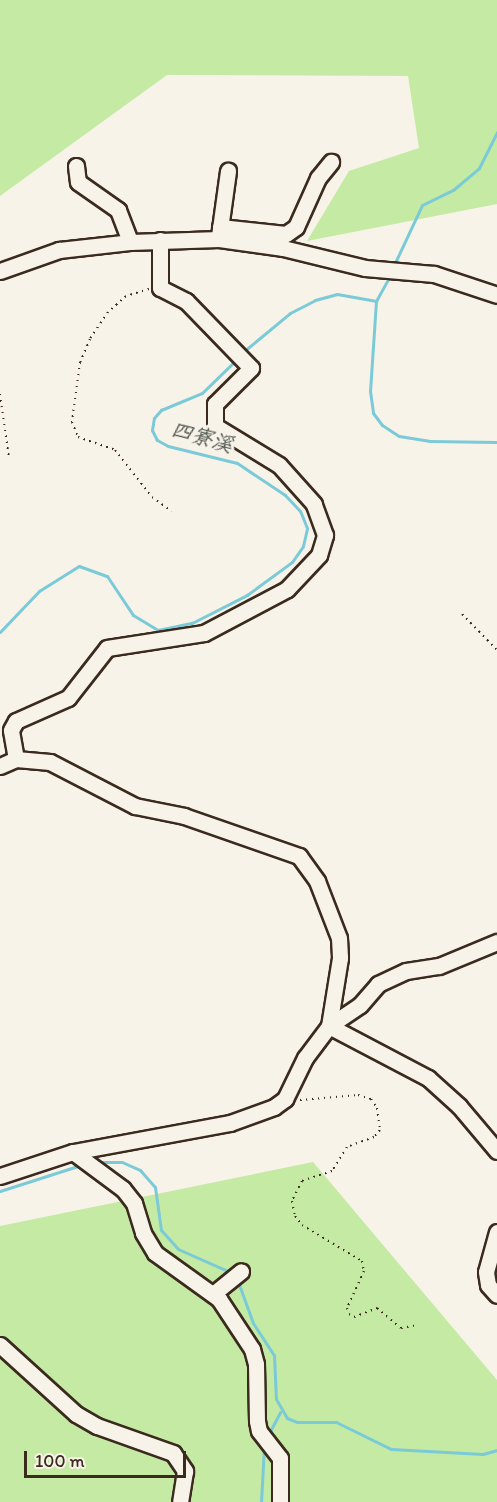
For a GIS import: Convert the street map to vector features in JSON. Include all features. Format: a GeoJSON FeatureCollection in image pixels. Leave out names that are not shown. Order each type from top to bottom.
{"type":"FeatureCollection","features":[{"type":"Feature","properties":{"kind":"street"},"geometry":{"type":"LineString","coordinates":[[0,271],[59,250],[220,233],[286,234],[296,227],[318,178],[331,162]]}},
{"type":"Feature","properties":{"kind":"street"},"geometry":{"type":"LineString","coordinates":[[76,166],[78,182],[118,210],[130,242]]}},
{"type":"Feature","properties":{"kind":"street"},"geometry":{"type":"LineString","coordinates":[[220,233],[228,171]]}},
{"type":"Feature","properties":{"kind":"street"},"geometry":{"type":"LineString","coordinates":[[220,233],[392,271],[434,274],[497,296]]}},
{"type":"Feature","properties":{"kind":"street"},"geometry":{"type":"LineString","coordinates":[[16,759],[11,730],[16,721],[68,698],[107,648],[204,633],[286,589],[319,555],[325,535],[314,504],[279,465],[215,426],[215,404],[251,368],[232,345],[186,302],[160,288],[160,240]]}},
{"type":"Feature","properties":{"kind":"street"},"geometry":{"type":"LineString","coordinates":[[0,766],[16,759],[50,762],[135,806],[184,816],[298,856],[317,881],[339,938],[340,958],[329,1026]]}},
{"type":"Feature","properties":{"kind":"street"},"geometry":{"type":"LineString","coordinates":[[0,1176],[73,1152],[230,1123],[285,1099],[305,1058],[329,1026],[360,1005],[378,984],[406,971],[439,966],[497,942]]}},
{"type":"Feature","properties":{"kind":"street"},"geometry":{"type":"LineString","coordinates":[[329,1026],[428,1078],[459,1106],[497,1151]]}},
{"type":"Feature","properties":{"kind":"street"},"geometry":{"type":"LineString","coordinates":[[73,1152],[123,1189],[134,1203],[143,1233],[156,1253],[183,1276],[213,1294],[252,1349],[256,1364],[256,1421],[259,1431],[280,1458],[280,1502]]}},
{"type":"Feature","properties":{"kind":"street"},"geometry":{"type":"LineString","coordinates":[[497,1232],[486,1272],[488,1285],[497,1295]]}},
{"type":"Feature","properties":{"kind":"street"},"geometry":{"type":"LineString","coordinates":[[213,1294],[241,1271]]}},
{"type":"Feature","properties":{"kind":"street"},"geometry":{"type":"LineString","coordinates":[[0,1345],[76,1414],[97,1426],[173,1453],[185,1471],[180,1502]]}},
{"type":"Feature","properties":{"kind":"path"},"geometry":{"type":"LineString","coordinates":[[160,288],[126,296],[108,312],[90,339],[80,362],[72,422],[78,437],[116,450],[152,497],[171,511]]}},
{"type":"Feature","properties":{"kind":"path"},"geometry":{"type":"LineString","coordinates":[[0,394],[9,458]]}},
{"type":"Feature","properties":{"kind":"path"},"geometry":{"type":"LineString","coordinates":[[462,614],[497,650]]}},
{"type":"Feature","properties":{"kind":"path"},"geometry":{"type":"LineString","coordinates":[[285,1099],[358,1095],[370,1099],[377,1108],[380,1130],[374,1137],[347,1147],[332,1171],[302,1181],[292,1201],[295,1216],[302,1225],[362,1261],[364,1271],[347,1308],[349,1314],[354,1317],[377,1308],[401,1328],[418,1325]]}},
{"type":"Feature","properties":{"kind":"green space"},"geometry":{"type":"Polygon","coordinates":[[[0,0],[497,0],[497,204],[307,241],[349,171],[419,148],[408,76],[167,75],[0,196],[0,0]]]}},
{"type":"Feature","properties":{"kind":"green space"},"geometry":{"type":"Polygon","coordinates":[[[313,1162],[497,1380],[497,1502],[0,1502],[0,1226],[313,1162]]]}},
{"type":"Feature","properties":{"kind":"waterway"},"geometry":{"type":"LineString","coordinates":[[393,267],[422,205],[453,190],[479,168],[497,132]]}},
{"type":"Feature","properties":{"kind":"waterway"},"geometry":{"type":"LineString","coordinates":[[376,301],[390,276]]}},
{"type":"Feature","properties":{"kind":"waterway","name":"四寮溪"},"geometry":{"type":"LineString","coordinates":[[243,352],[290,313],[315,300],[337,294],[376,301],[370,391],[373,413],[382,425],[399,436],[429,441],[497,442]]}},
{"type":"Feature","properties":{"kind":"waterway","name":"四寮溪"},"geometry":{"type":"LineString","coordinates":[[0,632],[39,591],[79,566],[107,576],[133,615],[158,630],[192,623],[247,595],[292,562],[303,546],[307,528],[300,511],[285,495],[237,463],[168,446],[157,440],[152,430],[154,418],[161,410],[202,393],[237,359]]}},
{"type":"Feature","properties":{"kind":"waterway"},"geometry":{"type":"LineString","coordinates":[[97,1162],[122,1162],[140,1170],[155,1187],[161,1230],[178,1249],[230,1272]]}},
{"type":"Feature","properties":{"kind":"waterway"},"geometry":{"type":"LineString","coordinates":[[0,1191],[81,1165]]}},
{"type":"Feature","properties":{"kind":"waterway"},"geometry":{"type":"LineString","coordinates":[[237,1279],[253,1323],[274,1355],[276,1399],[287,1418],[297,1422],[336,1422],[391,1449],[483,1454],[497,1450]]}},
{"type":"Feature","properties":{"kind":"waterway"},"geometry":{"type":"LineString","coordinates":[[268,1435],[280,1412]]}},
{"type":"Feature","properties":{"kind":"waterway"},"geometry":{"type":"LineString","coordinates":[[261,1502],[264,1447]]}}]}
